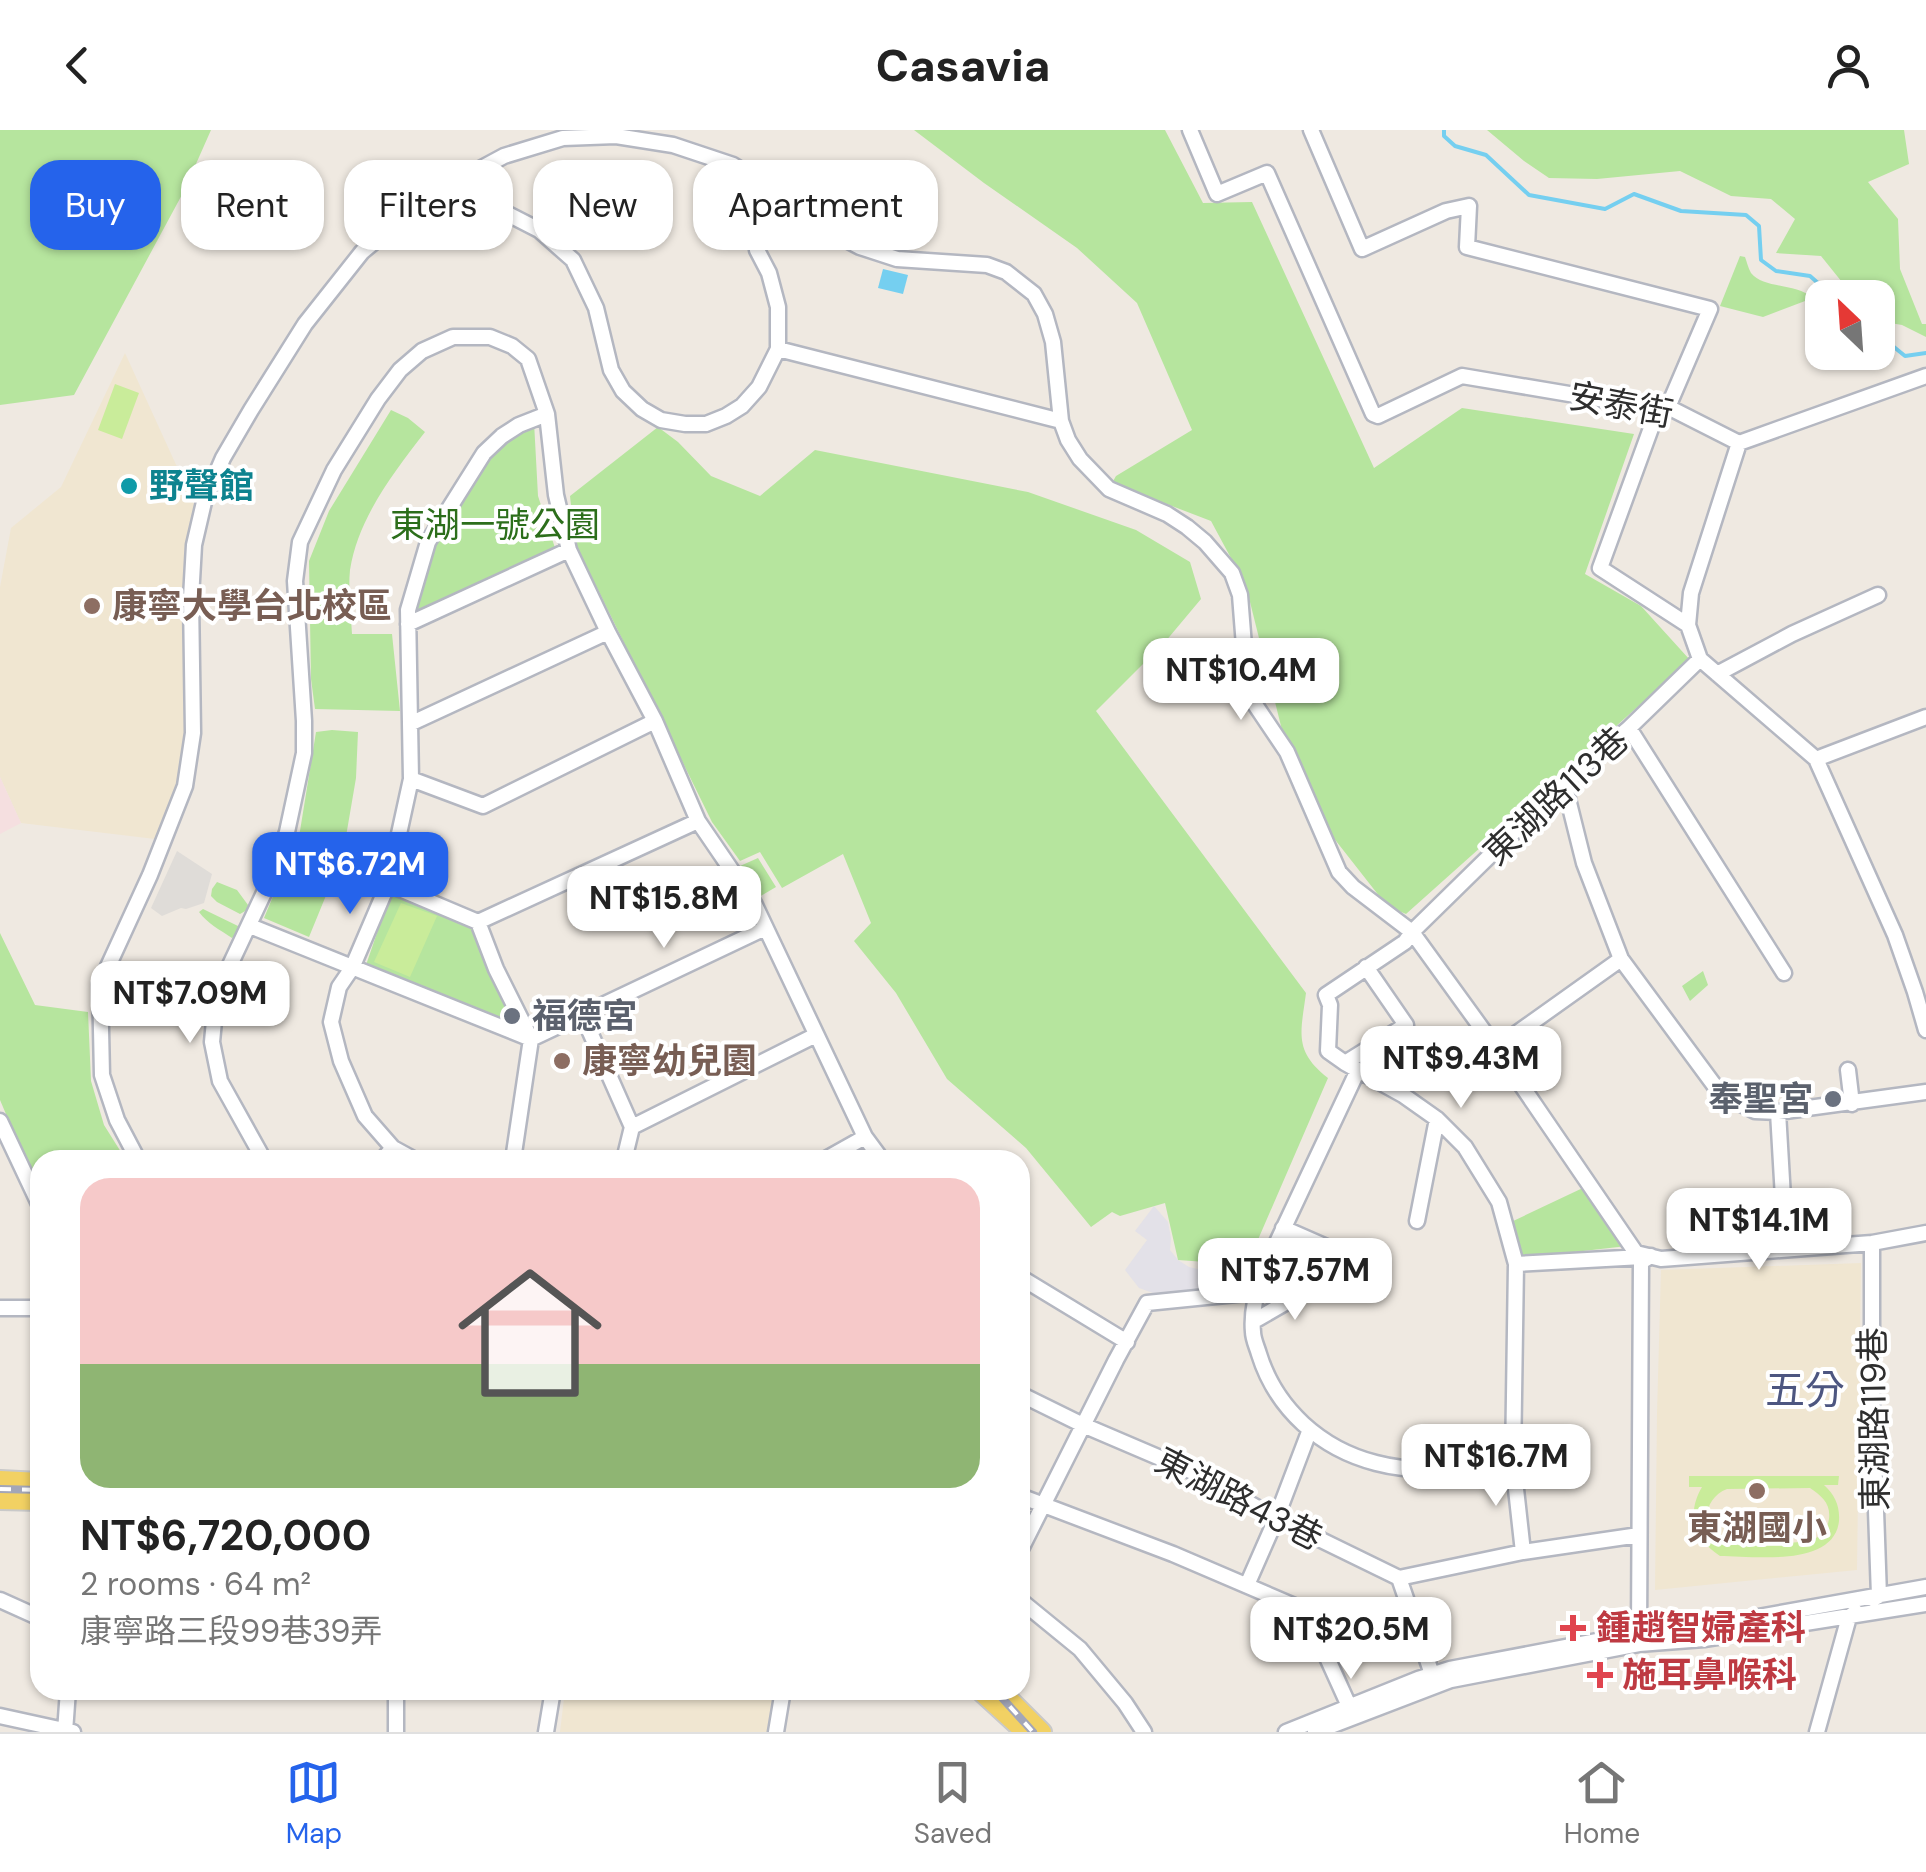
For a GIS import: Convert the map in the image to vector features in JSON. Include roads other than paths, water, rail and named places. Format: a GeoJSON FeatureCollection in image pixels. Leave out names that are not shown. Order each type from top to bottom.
{"type":"FeatureCollection","features":[{"type":"Feature","properties":{"kind":"main road"},"geometry":{"type":"LineString","coordinates":[[0,1480],[30,1482]]}},
{"type":"Feature","properties":{"kind":"main road"},"geometry":{"type":"LineString","coordinates":[[0,1500],[30,1501]]}},
{"type":"Feature","properties":{"kind":"main road"},"geometry":{"type":"LineString","coordinates":[[990,1700],[1025,1732]]}},
{"type":"Feature","properties":{"kind":"main road"},"geometry":{"type":"LineString","coordinates":[[1011,1700],[1042,1732]]}},
{"type":"Feature","properties":{"kind":"street","name":"安泰街"},"geometry":{"type":"LineString","coordinates":[[1190,130],[1217,194],[1267,172],[1373,414],[1378,416],[1462,376],[1663,408],[1739,443]]}},
{"type":"Feature","properties":{"kind":"street"},"geometry":{"type":"LineString","coordinates":[[1310,130],[1362,249],[1446,211],[1469,206],[1467,247],[1710,309],[1663,408],[1600,568],[1688,625]]}},
{"type":"Feature","properties":{"kind":"street"},"geometry":{"type":"LineString","coordinates":[[497,160],[563,138],[616,133],[673,145],[717,160]]}},
{"type":"Feature","properties":{"kind":"street"},"geometry":{"type":"LineString","coordinates":[[513,217],[539,230],[573,260],[596,308],[611,370],[623,391],[661,420],[685,424],[706,424],[742,406],[759,387],[778,349],[778,307],[769,273],[757,250]]}},
{"type":"Feature","properties":{"kind":"street"},"geometry":{"type":"LineString","coordinates":[[133,1150],[117,1120],[102,1075],[100,984],[150,875],[184,786],[194,733],[194,545],[204,502],[223,458],[260,394],[305,324],[364,250]]}},
{"type":"Feature","properties":{"kind":"street"},"geometry":{"type":"LineString","coordinates":[[870,250],[898,259],[987,266],[1006,272],[1034,294],[1053,342],[1062,421],[1080,459],[1110,489],[1188,526],[1232,572],[1240,595],[1252,700],[1288,752],[1339,872],[1352,888],[1412,932],[1636,1253],[1661,1259],[1872,1243],[1926,1233]]}},
{"type":"Feature","properties":{"kind":"street"},"geometry":{"type":"LineString","coordinates":[[258,1150],[220,1080],[212,1042],[216,1000],[288,832],[304,753],[297,556],[334,470],[378,399],[400,370],[422,351],[453,337],[490,337],[512,346],[528,360],[547,414],[556,495],[569,550],[655,721],[698,821],[754,903],[865,1138],[874,1150]]}},
{"type":"Feature","properties":{"kind":"street"},"geometry":{"type":"LineString","coordinates":[[778,349],[1062,421]]}},
{"type":"Feature","properties":{"kind":"street"},"geometry":{"type":"LineString","coordinates":[[1926,376],[1739,443],[1691,593],[1688,625],[1700,659],[1816,759],[1921,989],[1926,1030]]}},
{"type":"Feature","properties":{"kind":"street"},"geometry":{"type":"LineString","coordinates":[[397,1150],[365,1116],[355,1097],[331,1022],[339,987],[352,968],[388,884],[411,779],[408,610],[428,542],[484,453],[510,431],[547,414]]}},
{"type":"Feature","properties":{"kind":"street"},"geometry":{"type":"LineString","coordinates":[[408,624],[569,550]]}},
{"type":"Feature","properties":{"kind":"street"},"geometry":{"type":"LineString","coordinates":[[1718,674],[1792,634],[1878,595]]}},
{"type":"Feature","properties":{"kind":"street"},"geometry":{"type":"LineString","coordinates":[[412,723],[608,632]]}},
{"type":"Feature","properties":{"kind":"street","name":"東湖路113巷"},"geometry":{"type":"LineString","coordinates":[[1352,1066],[1328,1051],[1330,1005],[1326,995],[1404,942],[1564,783],[1629,728],[1700,659]]}},
{"type":"Feature","properties":{"kind":"street"},"geometry":{"type":"LineString","coordinates":[[1816,759],[1926,717]]}},
{"type":"Feature","properties":{"kind":"street"},"geometry":{"type":"LineString","coordinates":[[411,779],[483,806],[655,721]]}},
{"type":"Feature","properties":{"kind":"street"},"geometry":{"type":"LineString","coordinates":[[1629,728],[1784,972]]}},
{"type":"Feature","properties":{"kind":"street"},"geometry":{"type":"LineString","coordinates":[[1564,783],[1584,863],[1621,959],[1720,1093],[1754,1111],[1778,1112],[1926,1092]]}},
{"type":"Feature","properties":{"kind":"street"},"geometry":{"type":"LineString","coordinates":[[478,922],[698,821]]}},
{"type":"Feature","properties":{"kind":"street"},"geometry":{"type":"LineString","coordinates":[[388,884],[478,922],[531,1039],[514,1150]]}},
{"type":"Feature","properties":{"kind":"street"},"geometry":{"type":"LineString","coordinates":[[250,926],[531,1039],[765,928]]}},
{"type":"Feature","properties":{"kind":"street"},"geometry":{"type":"LineString","coordinates":[[1496,1048],[1621,959]]}},
{"type":"Feature","properties":{"kind":"street"},"geometry":{"type":"LineString","coordinates":[[1366,967],[1406,1024],[1352,1066],[1256,1292],[1253,1332],[1271,1384],[1286,1406],[1309,1432],[1349,1454],[1378,1464],[1419,1469],[1454,1470],[1513,1462]]}},
{"type":"Feature","properties":{"kind":"street"},"geometry":{"type":"LineString","coordinates":[[582,1014],[632,1127],[626,1150]]}},
{"type":"Feature","properties":{"kind":"street"},"geometry":{"type":"LineString","coordinates":[[632,1127],[816,1035]]}},
{"type":"Feature","properties":{"kind":"street"},"geometry":{"type":"LineString","coordinates":[[1352,1066],[1437,1119],[1465,1147],[1499,1202],[1516,1264],[1513,1462],[1523,1552]]}},
{"type":"Feature","properties":{"kind":"street"},"geometry":{"type":"LineString","coordinates":[[1848,1070],[1852,1104]]}},
{"type":"Feature","properties":{"kind":"street"},"geometry":{"type":"LineString","coordinates":[[1778,1112],[1786,1250]]}},
{"type":"Feature","properties":{"kind":"street"},"geometry":{"type":"LineString","coordinates":[[1416,1221],[1437,1119]]}},
{"type":"Feature","properties":{"kind":"street"},"geometry":{"type":"LineString","coordinates":[[0,1121],[30,1185]]}},
{"type":"Feature","properties":{"kind":"street"},"geometry":{"type":"LineString","coordinates":[[843,1150],[865,1138]]}},
{"type":"Feature","properties":{"kind":"street"},"geometry":{"type":"LineString","coordinates":[[1283,1228],[1362,1263]]}},
{"type":"Feature","properties":{"kind":"street","name":"東湖路119巷"},"geometry":{"type":"LineString","coordinates":[[1872,1243],[1878,1596]]}},
{"type":"Feature","properties":{"kind":"street"},"geometry":{"type":"LineString","coordinates":[[1516,1264],[1651,1256]]}},
{"type":"Feature","properties":{"kind":"street"},"geometry":{"type":"LineString","coordinates":[[1639,1633],[1641,1262],[1651,1256]]}},
{"type":"Feature","properties":{"kind":"street"},"geometry":{"type":"LineString","coordinates":[[1030,1283],[1127,1342]]}},
{"type":"Feature","properties":{"kind":"street"},"geometry":{"type":"LineString","coordinates":[[1254,1321],[1314,1287]]}},
{"type":"Feature","properties":{"kind":"street"},"geometry":{"type":"LineString","coordinates":[[1030,1531],[1147,1303],[1256,1292]]}},
{"type":"Feature","properties":{"kind":"street"},"geometry":{"type":"LineString","coordinates":[[0,1308],[30,1308]]}},
{"type":"Feature","properties":{"kind":"street","name":"東湖路43巷"},"geometry":{"type":"LineString","coordinates":[[1030,1399],[1193,1472],[1399,1580]]}},
{"type":"Feature","properties":{"kind":"street"},"geometry":{"type":"LineString","coordinates":[[1247,1585],[1309,1432]]}},
{"type":"Feature","properties":{"kind":"street"},"geometry":{"type":"LineString","coordinates":[[1030,1500],[1173,1554],[1306,1611],[1349,1706]]}},
{"type":"Feature","properties":{"kind":"street"},"geometry":{"type":"LineString","coordinates":[[1434,1680],[1399,1580],[1523,1552],[1639,1536]]}},
{"type":"Feature","properties":{"kind":"street"},"geometry":{"type":"LineString","coordinates":[[1315,1732],[1434,1680],[1450,1669],[1639,1633],[1708,1626],[1926,1587]]}},
{"type":"Feature","properties":{"kind":"street"},"geometry":{"type":"LineString","coordinates":[[1816,1732],[1848,1617],[1878,1596]]}},
{"type":"Feature","properties":{"kind":"street"},"geometry":{"type":"LineString","coordinates":[[0,1600],[30,1614]]}},
{"type":"Feature","properties":{"kind":"street"},"geometry":{"type":"LineString","coordinates":[[1286,1732],[1349,1706],[1434,1680],[1639,1644],[1704,1639],[1926,1604]]}},
{"type":"Feature","properties":{"kind":"street"},"geometry":{"type":"LineString","coordinates":[[1030,1608],[1080,1650],[1126,1702],[1144,1732]]}},
{"type":"Feature","properties":{"kind":"street"},"geometry":{"type":"LineString","coordinates":[[0,1716],[68,1731],[68,1700]]}},
{"type":"Feature","properties":{"kind":"street"},"geometry":{"type":"LineString","coordinates":[[396,1700],[396,1732]]}},
{"type":"Feature","properties":{"kind":"street"},"geometry":{"type":"LineString","coordinates":[[546,1732],[551,1700]]}},
{"type":"Feature","properties":{"kind":"street"},"geometry":{"type":"LineString","coordinates":[[776,1732],[781,1700]]}},
{"type":"Feature","properties":{"kind":"water"},"geometry":{"type":"Polygon","coordinates":[[[883,269],[908,275],[903,294],[878,288],[883,269]]]}},
{"type":"Feature","properties":{"kind":"waterway"},"geometry":{"type":"LineString","coordinates":[[1444,130],[1444,136],[1455,146],[1486,155],[1529,195],[1605,209],[1634,194],[1681,211],[1746,215],[1759,226],[1761,260],[1776,271],[1815,280]]}},
{"type":"Feature","properties":{"kind":"waterway"},"geometry":{"type":"LineString","coordinates":[[1895,348],[1905,356],[1926,353]]}},
{"type":"Feature","properties":{"kind":"railway"},"geometry":{"type":"LineString","coordinates":[[0,1489],[30,1490]]}},
{"type":"Feature","properties":{"kind":"railway"},"geometry":{"type":"LineString","coordinates":[[1004,1700],[1033,1732]]}},
{"type":"Feature","properties":{"kind":"place","name":"野聲館"},"geometry":{"type":"Point","coordinates":[129,486]}},
{"type":"Feature","properties":{"kind":"place","name":"康寧大學台北校區"},"geometry":{"type":"Point","coordinates":[92,606]}},
{"type":"Feature","properties":{"kind":"place","name":"福德宮"},"geometry":{"type":"Point","coordinates":[512,1016]}},
{"type":"Feature","properties":{"kind":"place","name":"康寧幼兒園"},"geometry":{"type":"Point","coordinates":[562,1061]}},
{"type":"Feature","properties":{"kind":"place","name":"奉聖宮"},"geometry":{"type":"Point","coordinates":[1833,1099]}},
{"type":"Feature","properties":{"kind":"place","name":"東湖國小"},"geometry":{"type":"Point","coordinates":[1757,1491]}},
{"type":"Feature","properties":{"kind":"place","name":"鍾趙智婦產科"},"geometry":{"type":"Point","coordinates":[1573,1628]}},
{"type":"Feature","properties":{"kind":"place","name":"施耳鼻喉科"},"geometry":{"type":"Point","coordinates":[1600,1675]}},
{"type":"Feature","properties":{"kind":"district","name":"五分"},"geometry":{"type":"Point","coordinates":[1805,1390]}},
{"type":"Feature","properties":{"kind":"park label","name":"東湖一號公園"},"geometry":{"type":"Point","coordinates":[495,525]}}]}
